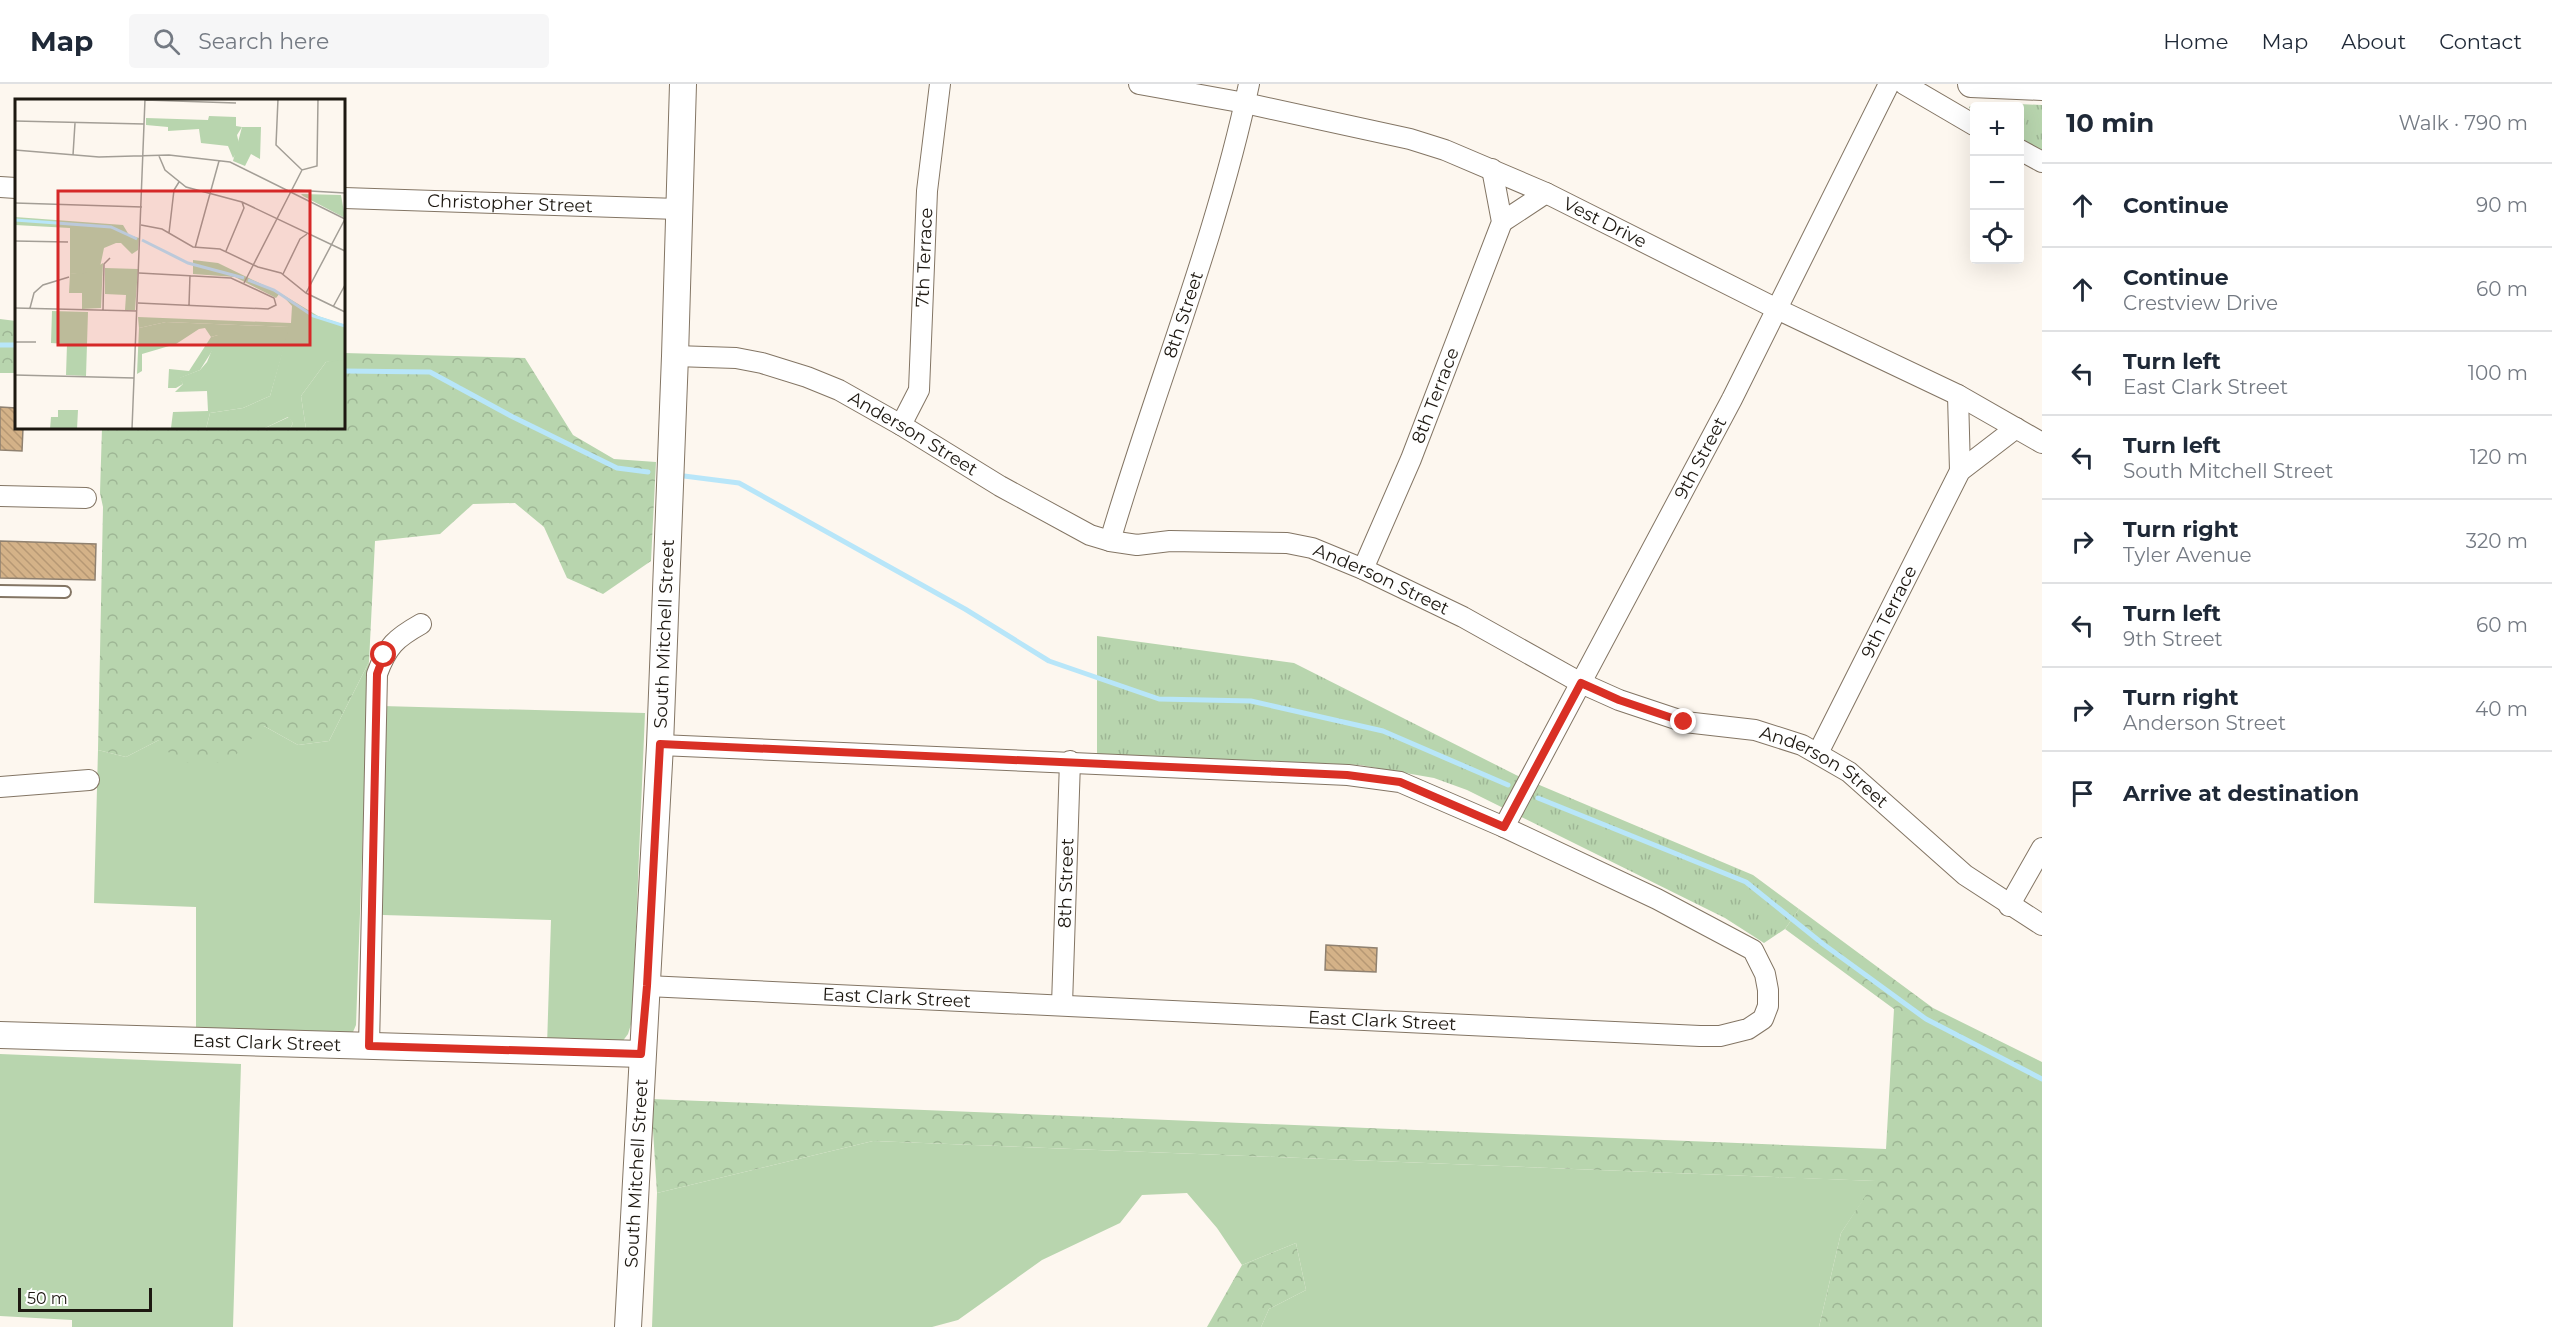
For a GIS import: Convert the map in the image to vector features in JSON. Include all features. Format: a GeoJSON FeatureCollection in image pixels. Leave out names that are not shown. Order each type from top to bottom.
{"type":"FeatureCollection","features":[{"type":"Feature","properties":{"kind":"street","name":"South Mitchell Street"},"geometry":{"type":"LineString","coordinates":[[627,1327],[660,744],[683,84]]}},
{"type":"Feature","properties":{"kind":"street","name":"7th Terrace"},"geometry":{"type":"LineString","coordinates":[[901,425],[919,390],[927,191],[940,84]]}},
{"type":"Feature","properties":{"kind":"street","name":"Vest Drive"},"geometry":{"type":"LineString","coordinates":[[1139,84],[1245,103],[1410,139],[1492,169],[1546,193],[1777,309],[1958,395],[2042,443]]}},
{"type":"Feature","properties":{"kind":"street","name":"8th Street"},"geometry":{"type":"LineString","coordinates":[[1110,541],[1133,461],[1212,227],[1237,142],[1249,84]]}},
{"type":"Feature","properties":{"kind":"street","name":"9th Street"},"geometry":{"type":"LineString","coordinates":[[1504,827],[1726,409],[1889,84]]}},
{"type":"Feature","properties":{"kind":"street"},"geometry":{"type":"LineString","coordinates":[[1904,84],[1970,124]]}},
{"type":"Feature","properties":{"kind":"street"},"geometry":{"type":"LineString","coordinates":[[1971,84],[2042,87]]}},
{"type":"Feature","properties":{"kind":"street"},"geometry":{"type":"LineString","coordinates":[[2024,153],[2042,162]]}},
{"type":"Feature","properties":{"kind":"street"},"geometry":{"type":"LineString","coordinates":[[1492,169],[1502,222],[1546,193]]}},
{"type":"Feature","properties":{"kind":"street","name":"Christopher Street"},"geometry":{"type":"LineString","coordinates":[[345,198],[678,209]]}},
{"type":"Feature","properties":{"kind":"street","name":"8th Terrace"},"geometry":{"type":"LineString","coordinates":[[1363,568],[1411,459],[1502,222]]}},
{"type":"Feature","properties":{"kind":"street","name":"Anderson Street"},"geometry":{"type":"LineString","coordinates":[[675,356],[736,358],[807,376],[839,390],[1000,486],[1090,535],[1110,541],[1137,544],[1170,541],[1287,543],[1312,548],[1363,568],[1463,617],[1581,683],[1619,700],[1684,722],[1755,730],[1802,744],[1849,772],[1965,875],[2042,926]]}},
{"type":"Feature","properties":{"kind":"street","name":"9th Terrace"},"geometry":{"type":"LineString","coordinates":[[1958,395],[1960,471]]}},
{"type":"Feature","properties":{"kind":"street","name":"9th Terrace"},"geometry":{"type":"LineString","coordinates":[[1818,753],[1960,471],[2016,428]]}},
{"type":"Feature","properties":{"kind":"street"},"geometry":{"type":"LineString","coordinates":[[0,495],[86,498]]}},
{"type":"Feature","properties":{"kind":"street"},"geometry":{"type":"LineString","coordinates":[[369,1046],[377,674],[384,655],[398,637],[421,624]]}},
{"type":"Feature","properties":{"kind":"street","name":"East Clark Street"},"geometry":{"type":"LineString","coordinates":[[647,986],[1700,1036],[1720,1036],[1748,1029],[1762,1019],[1768,1006],[1765,974],[1753,950],[1657,899],[1504,827],[1400,782],[1347,775],[660,744]]}},
{"type":"Feature","properties":{"kind":"street","name":"8th Street"},"geometry":{"type":"LineString","coordinates":[[1062,1005],[1070,761]]}},
{"type":"Feature","properties":{"kind":"street"},"geometry":{"type":"LineString","coordinates":[[0,787],[89,780]]}},
{"type":"Feature","properties":{"kind":"street"},"geometry":{"type":"LineString","coordinates":[[2009,906],[2042,848]]}},
{"type":"Feature","properties":{"kind":"street","name":"East Clark Street"},"geometry":{"type":"LineString","coordinates":[[0,1035],[641,1054]]}},
{"type":"Feature","properties":{"kind":"lane"},"geometry":{"type":"LineString","coordinates":[[0,591],[65,592]]}},
{"type":"Feature","properties":{"kind":"green space"},"geometry":{"type":"Polygon","coordinates":[[[2024,104],[2042,105],[2042,153],[2024,143],[2024,104]]]}},
{"type":"Feature","properties":{"kind":"green space"},"geometry":{"type":"Polygon","coordinates":[[[0,319],[15,321],[15,373],[0,373],[0,319]]]}},
{"type":"Feature","properties":{"kind":"green space"},"geometry":{"type":"Polygon","coordinates":[[[345,353],[525,358],[573,435],[614,459],[656,462],[651,561],[603,594],[567,578],[544,527],[515,503],[473,504],[440,534],[375,541],[369,662],[329,741],[298,745],[264,726],[228,763],[177,763],[159,740],[126,757],[98,750],[103,507],[100,493],[102,429],[345,429],[345,353]]]}},
{"type":"Feature","properties":{"kind":"green space"},"geometry":{"type":"Polygon","coordinates":[[[1097,636],[1294,663],[1516,775],[1753,875],[1799,909],[1785,929],[1764,943],[1725,918],[1467,790],[1434,778],[1360,765],[1097,754],[1097,636]]]}},
{"type":"Feature","properties":{"kind":"green space"},"geometry":{"type":"Polygon","coordinates":[[[369,662],[356,1025],[353,1032],[346,1037],[196,1032],[196,907],[94,903],[98,750],[126,757],[159,740],[264,726],[298,745],[329,741],[369,662]]]}},
{"type":"Feature","properties":{"kind":"green space"},"geometry":{"type":"Polygon","coordinates":[[[382,706],[645,713],[632,1021],[628,1034],[622,1042],[547,1046],[551,920],[383,915],[375,910],[382,706]]]}},
{"type":"Feature","properties":{"kind":"green space"},"geometry":{"type":"Polygon","coordinates":[[[1799,909],[1933,1008],[2042,1062],[2042,1327],[1819,1327],[1841,1233],[1875,1181],[873,1141],[657,1193],[651,1099],[1886,1149],[1894,1009],[1785,929],[1799,909]]]}},
{"type":"Feature","properties":{"kind":"green space"},"geometry":{"type":"Polygon","coordinates":[[[0,1054],[241,1064],[233,1327],[72,1327],[72,1320],[0,1316],[0,1054]]]}},
{"type":"Feature","properties":{"kind":"green space"},"geometry":{"type":"Polygon","coordinates":[[[873,1141],[1876,1181],[1841,1233],[1819,1327],[1261,1327],[1269,1309],[1306,1290],[1296,1243],[1242,1265],[1217,1228],[1187,1193],[1142,1195],[1120,1223],[1042,1260],[958,1320],[932,1327],[652,1327],[657,1193],[873,1141]]]}},
{"type":"Feature","properties":{"kind":"green space"},"geometry":{"type":"Polygon","coordinates":[[[1296,1243],[1306,1290],[1269,1309],[1261,1327],[1207,1327],[1242,1265],[1296,1243]]]}},
{"type":"Feature","properties":{"kind":"building"},"geometry":{"type":"Polygon","coordinates":[[[0,407],[15,408],[15,429],[23,429],[22,451],[0,450],[0,407]]]}},
{"type":"Feature","properties":{"kind":"building"},"geometry":{"type":"Polygon","coordinates":[[[0,541],[96,544],[95,580],[0,578],[0,541]]]}},
{"type":"Feature","properties":{"kind":"building"},"geometry":{"type":"Polygon","coordinates":[[[1326,945],[1377,948],[1376,972],[1325,970],[1326,945]]]}},
{"type":"Feature","properties":{"kind":"waterway"},"geometry":{"type":"LineString","coordinates":[[0,345],[15,345]]}},
{"type":"Feature","properties":{"kind":"waterway"},"geometry":{"type":"LineString","coordinates":[[345,371],[430,372],[511,416],[617,468],[648,472]]}},
{"type":"Feature","properties":{"kind":"waterway"},"geometry":{"type":"LineString","coordinates":[[684,476],[739,483],[965,609],[1049,661],[1159,699],[1251,701],[1383,731],[1508,785]]}},
{"type":"Feature","properties":{"kind":"waterway"},"geometry":{"type":"LineString","coordinates":[[1538,798],[1746,882],[1823,944],[1926,1019],[2042,1079]]}},
{"type":"Feature","properties":{"kind":"route"},"geometry":{"type":"LineString","coordinates":[[384,655],[377,674],[369,1046],[641,1054],[647,986],[660,744],[1347,775],[1400,782],[1504,827],[1581,683],[1619,700],[1684,722]]}}]}
